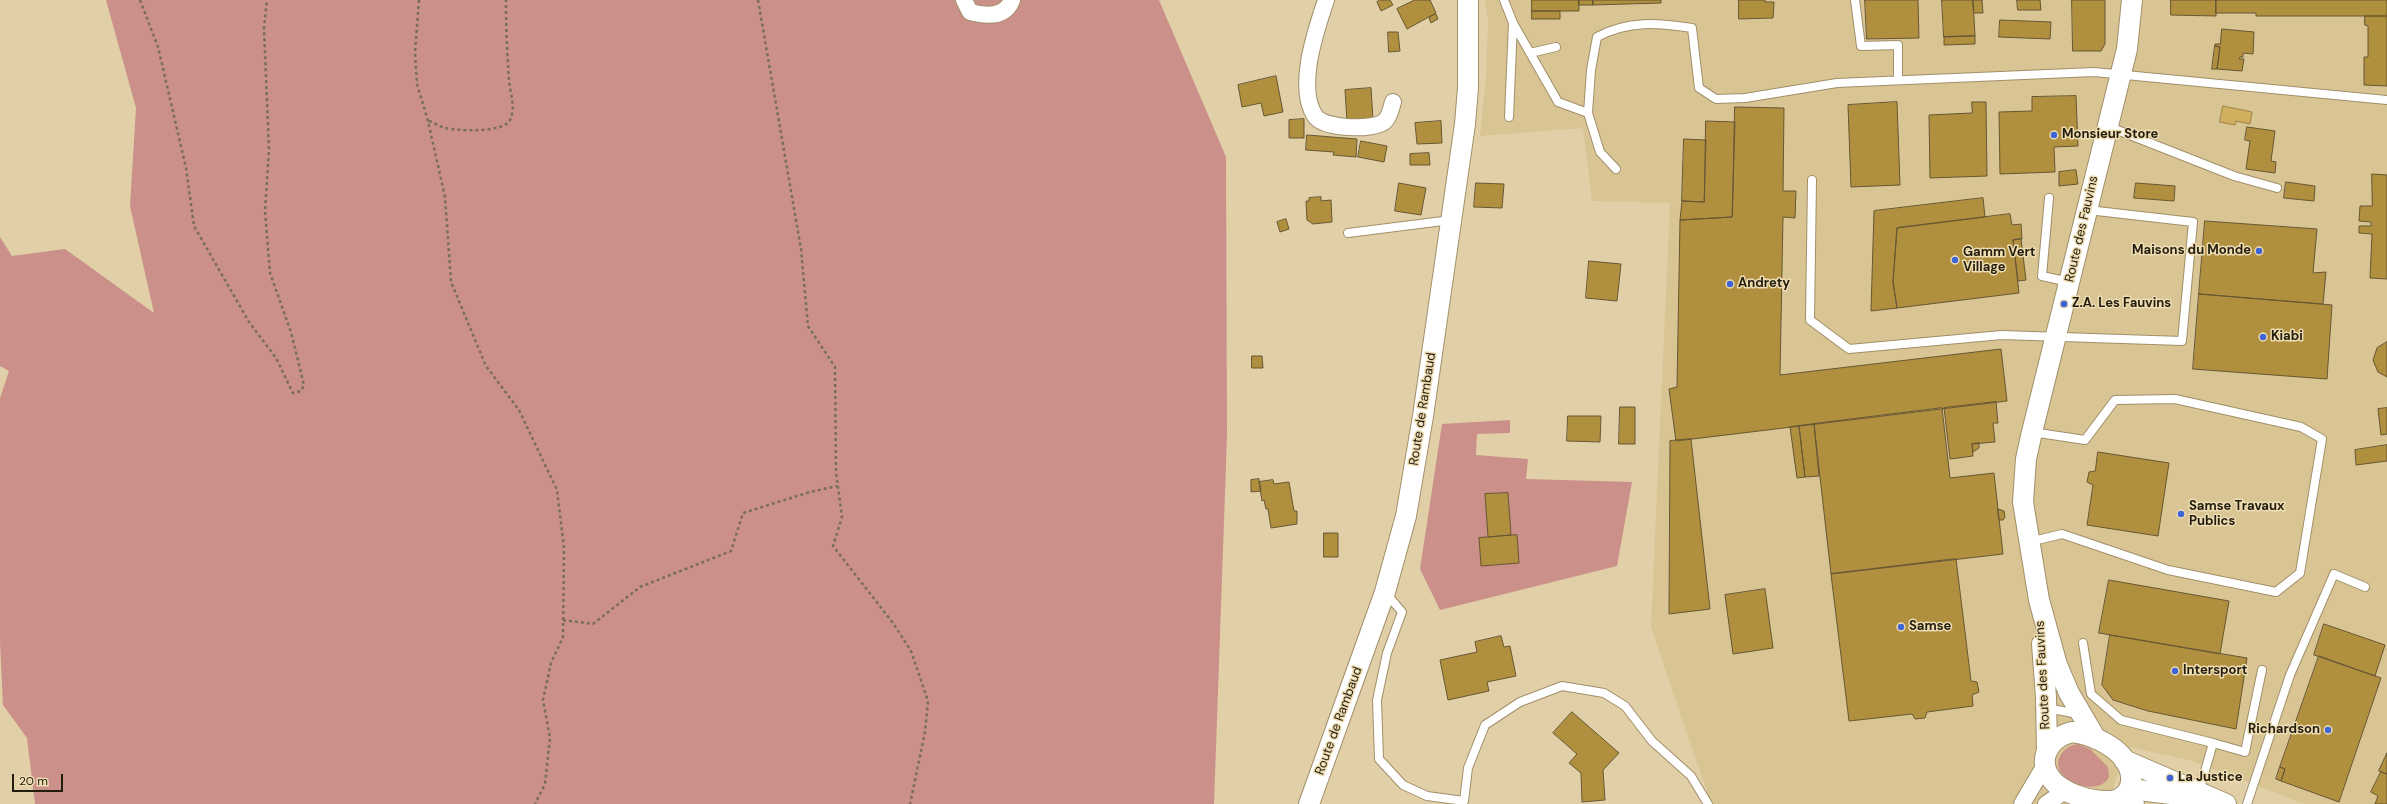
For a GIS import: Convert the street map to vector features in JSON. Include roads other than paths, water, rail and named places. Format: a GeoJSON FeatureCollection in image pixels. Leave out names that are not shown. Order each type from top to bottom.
{"type":"FeatureCollection","features":[{"type":"Feature","properties":{"kind":"street"},"geometry":{"type":"LineString","coordinates":[[964,0],[970,12],[993,16],[1010,5],[1012,0]]}},
{"type":"Feature","properties":{"kind":"street"},"geometry":{"type":"LineString","coordinates":[[1326,0],[1308,64],[1308,98],[1315,116],[1321,122],[1330,125],[1377,126],[1384,122],[1389,115],[1393,102]]}},
{"type":"Feature","properties":{"kind":"street","name":"Route de Rambaud"},"geometry":{"type":"LineString","coordinates":[[1309,804],[1385,592],[1406,516],[1415,466],[1451,220],[1468,88],[1468,0]]}},
{"type":"Feature","properties":{"kind":"street","name":"Route des Fauvins"},"geometry":{"type":"LineString","coordinates":[[2046,757],[2046,708],[2038,600],[2023,502],[2026,459],[2107,126],[2121,75],[2129,34],[2132,0]]}},
{"type":"Feature","properties":{"kind":"street","name":"Route des Fauvins"},"geometry":{"type":"LineString","coordinates":[[2038,600],[2057,665],[2081,714],[2096,739]]}},
{"type":"Feature","properties":{"kind":"street"},"geometry":{"type":"LineString","coordinates":[[2022,804],[2057,738],[2072,732],[2083,733],[2106,744],[2124,760],[2197,798]]}},
{"type":"Feature","properties":{"kind":"street"},"geometry":{"type":"LineString","coordinates":[[2046,757],[2051,778],[2065,791],[2104,803],[2116,802],[2131,796],[2197,798]]}},
{"type":"Feature","properties":{"kind":"street"},"geometry":{"type":"LineString","coordinates":[[2124,760],[2129,768],[2131,796]]}},
{"type":"Feature","properties":{"kind":"street"},"geometry":{"type":"LineString","coordinates":[[2046,804],[2065,791]]}},
{"type":"Feature","properties":{"kind":"lane"},"geometry":{"type":"LineString","coordinates":[[1504,0],[1513,23],[1558,102],[1588,114]]}},
{"type":"Feature","properties":{"kind":"lane"},"geometry":{"type":"LineString","coordinates":[[1855,0],[1860,46],[1898,45],[1898,80]]}},
{"type":"Feature","properties":{"kind":"lane"},"geometry":{"type":"LineString","coordinates":[[1616,169],[1600,152],[1588,114],[1591,70],[1597,37],[1611,30],[1653,22],[1692,28],[1699,88],[1716,100],[1745,98],[1837,83],[2094,72],[2387,100]]}},
{"type":"Feature","properties":{"kind":"lane"},"geometry":{"type":"LineString","coordinates":[[1509,117],[1513,23]]}},
{"type":"Feature","properties":{"kind":"lane"},"geometry":{"type":"LineString","coordinates":[[1530,53],[1556,47]]}},
{"type":"Feature","properties":{"kind":"lane"},"geometry":{"type":"LineString","coordinates":[[2107,126],[2234,176],[2277,188]]}},
{"type":"Feature","properties":{"kind":"lane"},"geometry":{"type":"LineString","coordinates":[[1812,180],[1810,320],[1849,349],[2002,335],[2057,335],[2182,342],[2193,222],[2087,210]]}},
{"type":"Feature","properties":{"kind":"lane"},"geometry":{"type":"LineString","coordinates":[[2049,198],[2042,276],[2070,282]]}},
{"type":"Feature","properties":{"kind":"lane"},"geometry":{"type":"LineString","coordinates":[[1348,233],[1451,220]]}},
{"type":"Feature","properties":{"kind":"lane"},"geometry":{"type":"LineString","coordinates":[[2028,542],[2062,534],[2168,570],[2276,592],[2300,573],[2322,440],[2301,426],[2175,399],[2114,400],[2086,440],[2032,432]]}},
{"type":"Feature","properties":{"kind":"lane"},"geometry":{"type":"LineString","coordinates":[[2247,804],[2290,674],[2334,574],[2365,587]]}},
{"type":"Feature","properties":{"kind":"lane"},"geometry":{"type":"LineString","coordinates":[[1385,592],[1402,612],[1387,653],[1376,700],[1379,759],[1403,785],[1426,796],[1464,801],[1468,768],[1485,725],[1520,702],[1562,686],[1604,693],[1625,706],[1652,741],[1691,776],[1708,804]]}},
{"type":"Feature","properties":{"kind":"lane"},"geometry":{"type":"LineString","coordinates":[[2083,642],[2091,694],[2121,720],[2245,752],[2262,670]]}},
{"type":"Feature","properties":{"kind":"lane"},"geometry":{"type":"LineString","coordinates":[[2046,708],[2081,714]]}},
{"type":"Feature","properties":{"kind":"lane"},"geometry":{"type":"LineString","coordinates":[[2197,798],[2213,743]]}},
{"type":"Feature","properties":{"kind":"place","name":"Monsieur Store"},"geometry":{"type":"Point","coordinates":[2054,135]}},
{"type":"Feature","properties":{"kind":"place","name":"Maisons du Monde"},"geometry":{"type":"Point","coordinates":[2259,251]}},
{"type":"Feature","properties":{"kind":"place","name":"Gamm Vert Village"},"geometry":{"type":"Point","coordinates":[1955,260]}},
{"type":"Feature","properties":{"kind":"place","name":"Andrety"},"geometry":{"type":"Point","coordinates":[1730,284]}},
{"type":"Feature","properties":{"kind":"place","name":"Z.A. Les Fauvins"},"geometry":{"type":"Point","coordinates":[2064,304]}},
{"type":"Feature","properties":{"kind":"place","name":"Kiabi"},"geometry":{"type":"Point","coordinates":[2263,337]}},
{"type":"Feature","properties":{"kind":"place","name":"Samse Travaux Publics"},"geometry":{"type":"Point","coordinates":[2181,514]}},
{"type":"Feature","properties":{"kind":"place","name":"Samse"},"geometry":{"type":"Point","coordinates":[1901,627]}},
{"type":"Feature","properties":{"kind":"place","name":"Intersport"},"geometry":{"type":"Point","coordinates":[2175,671]}},
{"type":"Feature","properties":{"kind":"place","name":"Richardson"},"geometry":{"type":"Point","coordinates":[2328,730]}},
{"type":"Feature","properties":{"kind":"place","name":"La Justice"},"geometry":{"type":"Point","coordinates":[2170,778]}}]}
